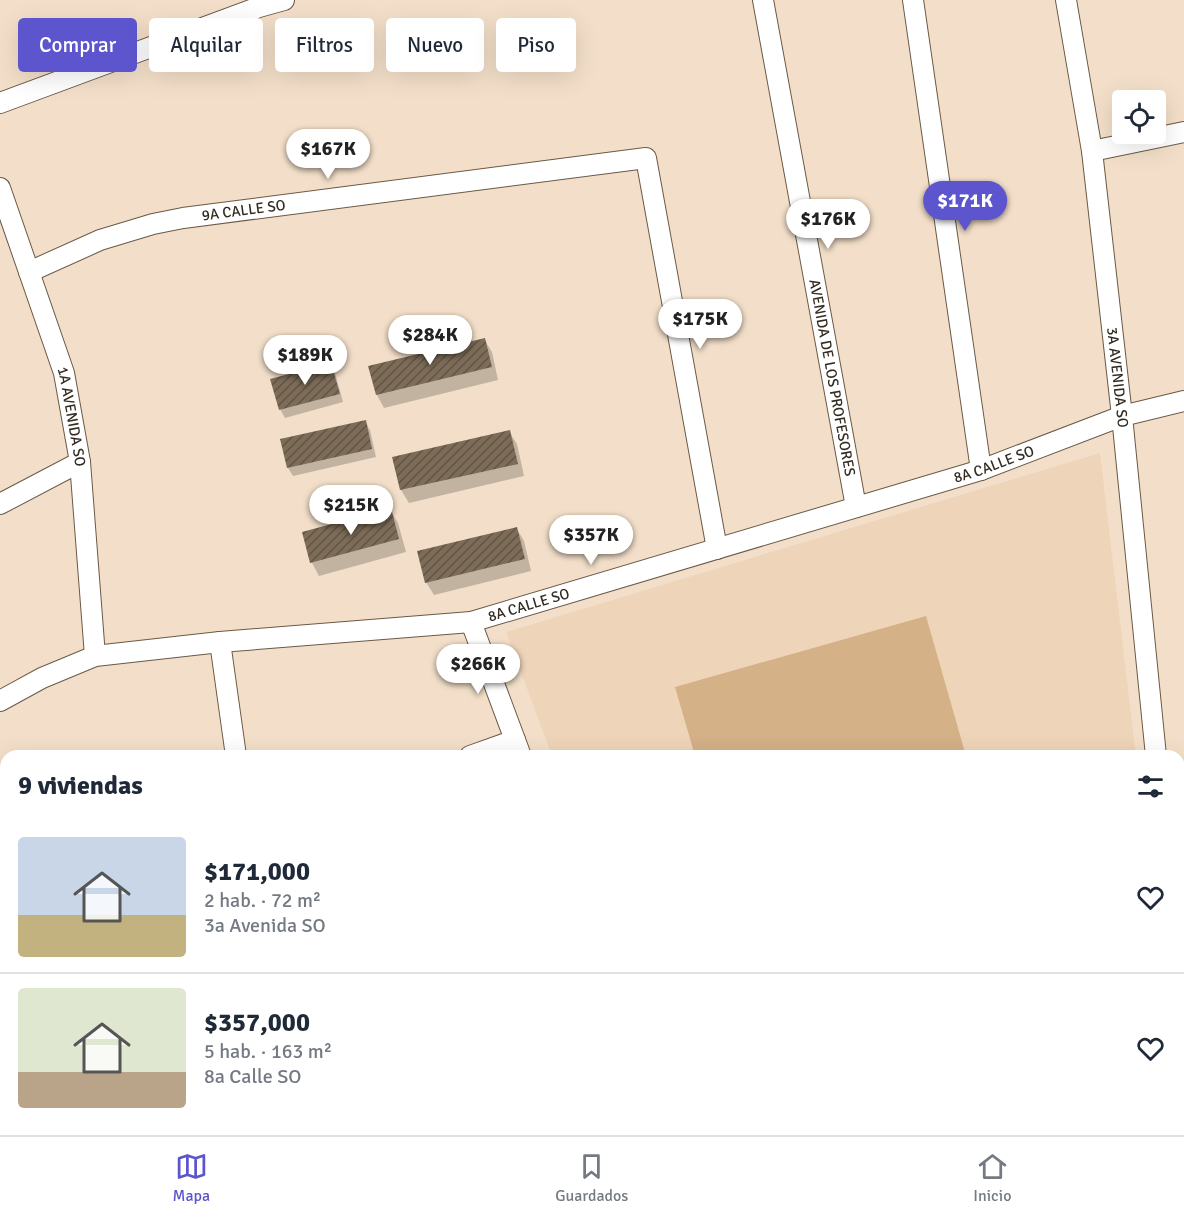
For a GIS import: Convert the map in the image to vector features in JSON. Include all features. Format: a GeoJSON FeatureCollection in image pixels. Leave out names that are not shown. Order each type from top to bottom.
{"type":"FeatureCollection","features":[{"type":"Feature","properties":{"kind":"street"},"geometry":{"type":"LineString","coordinates":[[0,102],[259,6],[284,0]]}},
{"type":"Feature","properties":{"kind":"street","name":"AVENIDA DE LOS PROFESORES"},"geometry":{"type":"LineString","coordinates":[[763,0],[856,507]]}},
{"type":"Feature","properties":{"kind":"street"},"geometry":{"type":"LineString","coordinates":[[913,0],[981,470]]}},
{"type":"Feature","properties":{"kind":"street","name":"3A AVENIDA SO"},"geometry":{"type":"LineString","coordinates":[[1066,0],[1092,151],[1122,416],[1155,750]]}},
{"type":"Feature","properties":{"kind":"street"},"geometry":{"type":"LineString","coordinates":[[1092,151],[1184,132]]}},
{"type":"Feature","properties":{"kind":"street","name":"9A CALLE SO"},"geometry":{"type":"LineString","coordinates":[[29,272],[100,240],[153,224],[183,218],[646,158],[717,549]]}},
{"type":"Feature","properties":{"kind":"street","name":"1A AVENIDA SO"},"geometry":{"type":"LineString","coordinates":[[1,198],[64,373],[80,462],[95,656]]}},
{"type":"Feature","properties":{"kind":"street","name":"8A CALLE SO"},"geometry":{"type":"LineString","coordinates":[[0,701],[42,678],[95,656],[220,642],[471,622],[981,470],[1122,416],[1184,401]]}},
{"type":"Feature","properties":{"kind":"street"},"geometry":{"type":"LineString","coordinates":[[0,504],[80,462]]}},
{"type":"Feature","properties":{"kind":"street"},"geometry":{"type":"LineString","coordinates":[[471,622],[518,748]]}},
{"type":"Feature","properties":{"kind":"street"},"geometry":{"type":"LineString","coordinates":[[220,642],[236,750]]}},
{"type":"Feature","properties":{"kind":"shaded area"},"geometry":{"type":"Polygon","coordinates":[[[1100,453],[1135,750],[550,750],[506,632],[1100,453]]]}},
{"type":"Feature","properties":{"kind":"shaded area"},"geometry":{"type":"Polygon","coordinates":[[[926,616],[964,750],[693,750],[675,687],[926,616]]]}},
{"type":"Feature","properties":{"kind":"building"},"geometry":{"type":"Polygon","coordinates":[[[485,338],[492,367],[376,395],[368,366],[485,338]]]}},
{"type":"Feature","properties":{"kind":"building"},"geometry":{"type":"Polygon","coordinates":[[[331,363],[340,394],[279,410],[270,379],[331,363]]]}},
{"type":"Feature","properties":{"kind":"building"},"geometry":{"type":"Polygon","coordinates":[[[366,420],[372,449],[287,468],[280,439],[366,420]]]}},
{"type":"Feature","properties":{"kind":"building"},"geometry":{"type":"Polygon","coordinates":[[[510,430],[518,464],[400,490],[392,457],[510,430]]]}},
{"type":"Feature","properties":{"kind":"building"},"geometry":{"type":"Polygon","coordinates":[[[391,508],[399,539],[310,563],[302,532],[391,508]]]}},
{"type":"Feature","properties":{"kind":"building"},"geometry":{"type":"Polygon","coordinates":[[[517,527],[525,559],[425,583],[417,551],[517,527]]]}}]}
